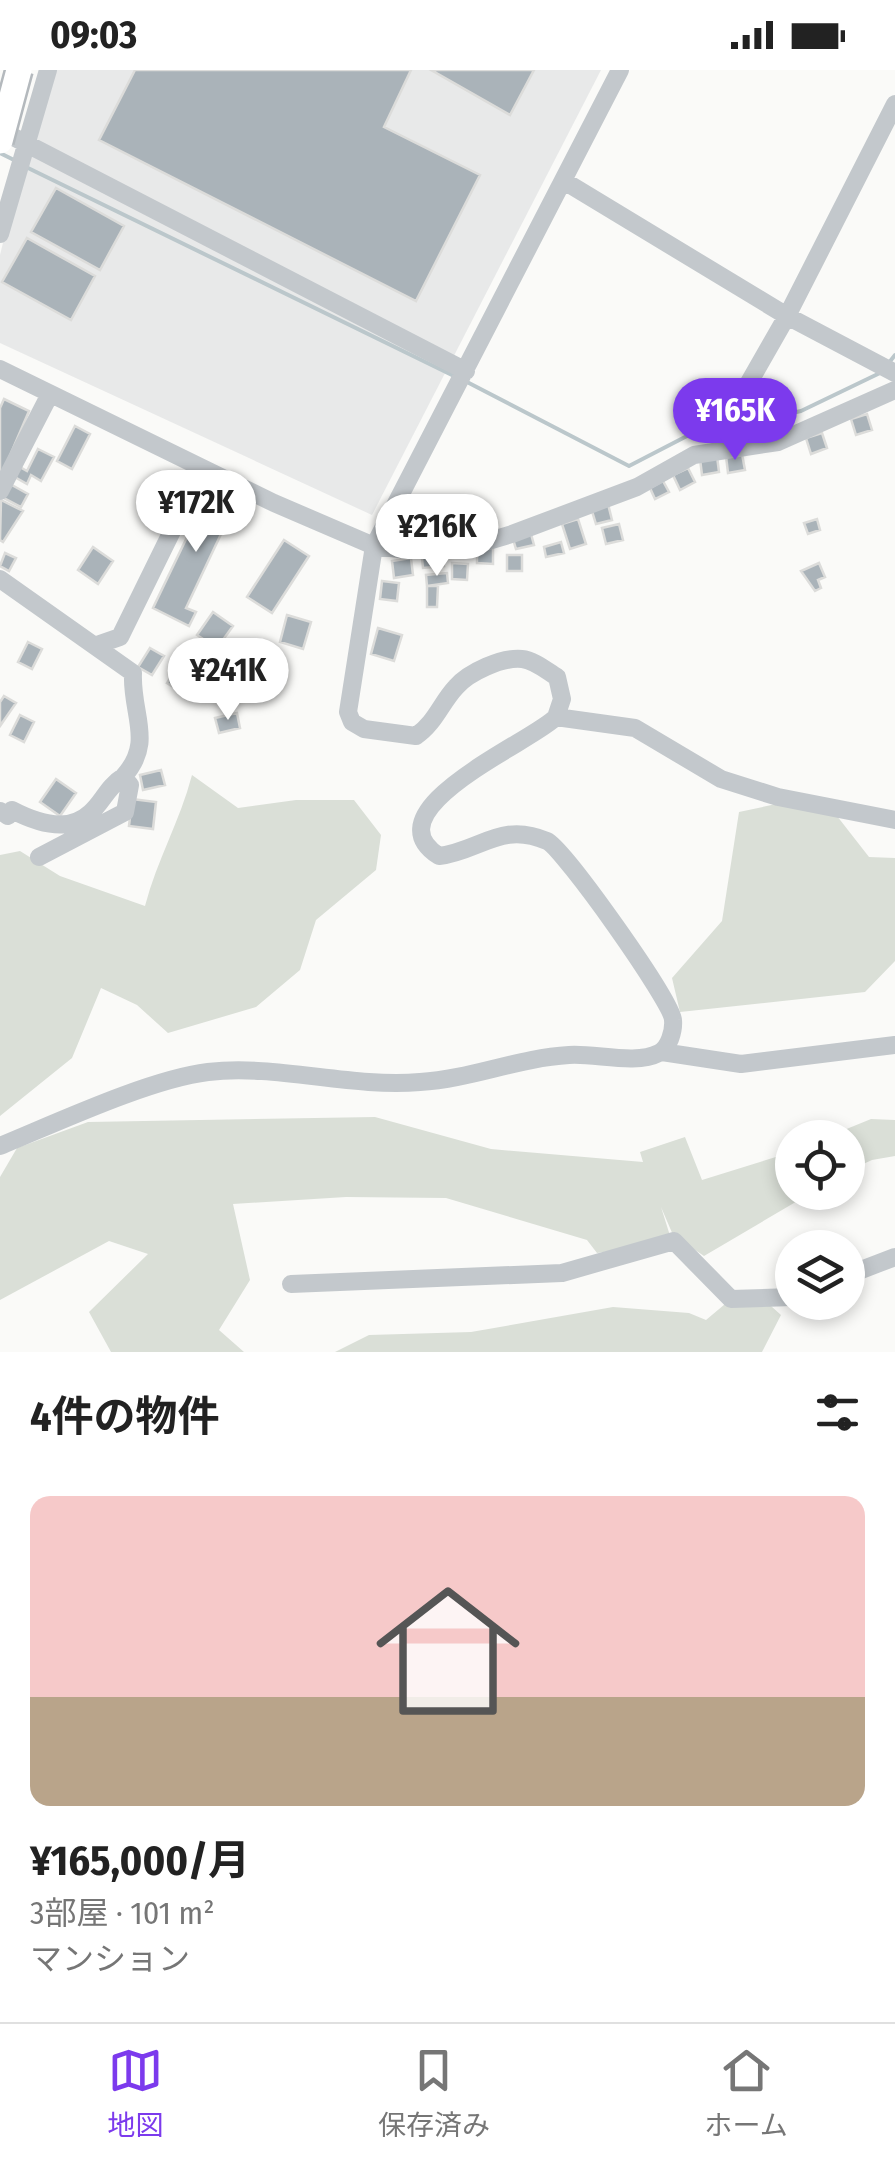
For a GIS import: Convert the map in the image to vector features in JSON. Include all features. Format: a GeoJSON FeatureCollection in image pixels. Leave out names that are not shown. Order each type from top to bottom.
{"type":"FeatureCollection","features":[{"type":"Feature","properties":{"kind":"highway"},"geometry":{"type":"LineString","coordinates":[[0,141],[19,70]]}},
{"type":"Feature","properties":{"kind":"street"},"geometry":{"type":"LineString","coordinates":[[0,234],[48,70]]}},
{"type":"Feature","properties":{"kind":"street"},"geometry":{"type":"LineString","coordinates":[[556,717],[562,698],[558,677],[526,659],[506,660],[458,683],[428,728],[416,736],[364,729],[352,722],[348,696],[374,546],[620,70]]}},
{"type":"Feature","properties":{"kind":"street"},"geometry":{"type":"LineString","coordinates":[[725,438],[895,104]]}},
{"type":"Feature","properties":{"kind":"street"},"geometry":{"type":"LineString","coordinates":[[0,130],[25,157],[463,377]]}},
{"type":"Feature","properties":{"kind":"street"},"geometry":{"type":"LineString","coordinates":[[0,370],[202,470],[374,546],[408,550],[482,543],[610,498],[725,438],[778,442],[890,374],[564,181]]}},
{"type":"Feature","properties":{"kind":"street"},"geometry":{"type":"LineString","coordinates":[[0,491],[49,396]]}},
{"type":"Feature","properties":{"kind":"street"},"geometry":{"type":"LineString","coordinates":[[97,644],[120,638],[202,470]]}},
{"type":"Feature","properties":{"kind":"street"},"geometry":{"type":"LineString","coordinates":[[0,579],[133,673],[142,744],[138,760],[107,788],[90,814],[74,822],[54,825],[36,822],[12,810],[8,816],[0,812]]}},
{"type":"Feature","properties":{"kind":"street"},"geometry":{"type":"LineString","coordinates":[[662,1052],[670,1040],[674,1018],[660,988],[552,843],[522,834],[503,835],[439,856],[428,849],[421,834],[427,812],[484,760],[556,717],[635,728],[721,779],[778,796],[895,820]]}},
{"type":"Feature","properties":{"kind":"street"},"geometry":{"type":"LineString","coordinates":[[39,857],[125,812],[130,784],[123,777]]}},
{"type":"Feature","properties":{"kind":"street"},"geometry":{"type":"LineString","coordinates":[[0,1146],[160,1084],[210,1072],[418,1083],[482,1074],[546,1056],[645,1057],[662,1052],[718,1064],[741,1064],[895,1045]]}},
{"type":"Feature","properties":{"kind":"street"},"geometry":{"type":"LineString","coordinates":[[291,1284],[562,1273],[674,1242],[730,1300],[775,1298]]}},
{"type":"Feature","properties":{"kind":"street"},"geometry":{"type":"LineString","coordinates":[[865,1268],[895,1256]]}},
{"type":"Feature","properties":{"kind":"shaded area"},"geometry":{"type":"Polygon","coordinates":[[[45,70],[601,70],[372,515],[0,343],[0,255],[45,70]]]}},
{"type":"Feature","properties":{"kind":"shaded area"},"geometry":{"type":"Polygon","coordinates":[[[192,775],[238,808],[296,800],[354,800],[381,835],[376,870],[316,920],[300,970],[256,1007],[168,1033],[137,1005],[101,988],[72,1058],[0,1116],[0,855],[20,851],[60,876],[145,906],[192,775]]]}},
{"type":"Feature","properties":{"kind":"shaded area"},"geometry":{"type":"Polygon","coordinates":[[[781,803],[830,807],[869,857],[895,858],[895,961],[865,992],[680,1012],[672,978],[722,921],[739,812],[781,803]]]}},
{"type":"Feature","properties":{"kind":"shaded area"},"geometry":{"type":"Polygon","coordinates":[[[375,1117],[491,1149],[643,1162],[640,1152],[685,1137],[702,1180],[775,1157],[775,1210],[782,1210],[704,1256],[673,1235],[661,1207],[672,1242],[597,1253],[587,1240],[446,1198],[346,1197],[233,1204],[250,1280],[219,1330],[244,1352],[111,1352],[89,1312],[148,1254],[109,1241],[0,1300],[0,1177],[17,1148],[88,1122],[375,1117]]]}},
{"type":"Feature","properties":{"kind":"shaded area"},"geometry":{"type":"Polygon","coordinates":[[[895,1120],[895,1156],[865,1163],[865,1121],[895,1120]]]}},
{"type":"Feature","properties":{"kind":"shaded area"},"geometry":{"type":"Polygon","coordinates":[[[762,1298],[775,1310],[775,1320],[778,1320],[762,1352],[335,1352],[369,1335],[471,1332],[613,1307],[689,1313],[706,1320],[731,1299],[762,1298]]]}},
{"type":"Feature","properties":{"kind":"building"},"geometry":{"type":"Polygon","coordinates":[[[135,70],[411,70],[384,127],[480,175],[416,301],[99,140],[135,70]]]}},
{"type":"Feature","properties":{"kind":"building"},"geometry":{"type":"Polygon","coordinates":[[[431,70],[534,70],[510,115],[431,70]]]}},
{"type":"Feature","properties":{"kind":"building"},"geometry":{"type":"Polygon","coordinates":[[[56,188],[124,226],[100,270],[31,232],[56,188]]]}},
{"type":"Feature","properties":{"kind":"building"},"geometry":{"type":"Polygon","coordinates":[[[27,238],[95,276],[71,320],[2,282],[27,238]]]}},
{"type":"Feature","properties":{"kind":"building"},"geometry":{"type":"Polygon","coordinates":[[[4,399],[29,411],[0,479],[0,408],[4,399]]]}},
{"type":"Feature","properties":{"kind":"building"},"geometry":{"type":"Polygon","coordinates":[[[867,414],[872,430],[856,435],[851,419],[867,414]]]}},
{"type":"Feature","properties":{"kind":"building"},"geometry":{"type":"Polygon","coordinates":[[[75,426],[90,434],[72,469],[57,461],[75,426]]]}},
{"type":"Feature","properties":{"kind":"building"},"geometry":{"type":"Polygon","coordinates":[[[822,433],[827,448],[811,454],[806,438],[822,433]]]}},
{"type":"Feature","properties":{"kind":"building"},"geometry":{"type":"Polygon","coordinates":[[[38,449],[54,457],[41,481],[31,475],[27,484],[13,476],[18,466],[27,471],[38,449]]]}},
{"type":"Feature","properties":{"kind":"building"},"geometry":{"type":"Polygon","coordinates":[[[742,454],[745,470],[728,473],[726,456],[742,454]]]}},
{"type":"Feature","properties":{"kind":"building"},"geometry":{"type":"Polygon","coordinates":[[[717,456],[719,472],[702,475],[700,459],[717,456]]]}},
{"type":"Feature","properties":{"kind":"building"},"geometry":{"type":"Polygon","coordinates":[[[688,468],[695,482],[680,490],[673,475],[688,468]]]}},
{"type":"Feature","properties":{"kind":"building"},"geometry":{"type":"Polygon","coordinates":[[[663,481],[669,492],[655,499],[650,488],[663,481]]]}},
{"type":"Feature","properties":{"kind":"building"},"geometry":{"type":"Polygon","coordinates":[[[213,483],[239,496],[186,608],[196,612],[189,626],[153,608],[213,483]]]}},
{"type":"Feature","properties":{"kind":"building"},"geometry":{"type":"Polygon","coordinates":[[[10,484],[28,494],[21,507],[2,497],[10,484]]]}},
{"type":"Feature","properties":{"kind":"building"},"geometry":{"type":"Polygon","coordinates":[[[1,500],[23,511],[3,542],[0,540],[1,500]]]}},
{"type":"Feature","properties":{"kind":"building"},"geometry":{"type":"Polygon","coordinates":[[[608,504],[612,520],[596,524],[591,508],[608,504]]]}},
{"type":"Feature","properties":{"kind":"building"},"geometry":{"type":"Polygon","coordinates":[[[578,519],[586,544],[570,549],[562,524],[578,519]]]}},
{"type":"Feature","properties":{"kind":"building"},"geometry":{"type":"Polygon","coordinates":[[[817,519],[820,530],[808,534],[804,523],[817,519]]]}},
{"type":"Feature","properties":{"kind":"building"},"geometry":{"type":"Polygon","coordinates":[[[619,524],[623,540],[606,544],[602,528],[619,524]]]}},
{"type":"Feature","properties":{"kind":"building"},"geometry":{"type":"Polygon","coordinates":[[[531,534],[534,545],[516,549],[513,539],[531,534]]]}},
{"type":"Feature","properties":{"kind":"building"},"geometry":{"type":"Polygon","coordinates":[[[284,540],[309,556],[272,613],[247,597],[284,540]]]}},
{"type":"Feature","properties":{"kind":"building"},"geometry":{"type":"Polygon","coordinates":[[[561,542],[564,553],[546,557],[544,547],[561,542]]]}},
{"type":"Feature","properties":{"kind":"building"},"geometry":{"type":"Polygon","coordinates":[[[93,547],[113,561],[98,584],[78,570],[93,547]]]}},
{"type":"Feature","properties":{"kind":"building"},"geometry":{"type":"Polygon","coordinates":[[[477,547],[493,548],[493,564],[477,563],[477,547]]]}},
{"type":"Feature","properties":{"kind":"building"},"geometry":{"type":"Polygon","coordinates":[[[5,553],[16,558],[9,571],[0,566],[5,553]]]}},
{"type":"Feature","properties":{"kind":"building"},"geometry":{"type":"Polygon","coordinates":[[[443,555],[444,566],[423,568],[422,558],[443,555]]]}},
{"type":"Feature","properties":{"kind":"building"},"geometry":{"type":"Polygon","coordinates":[[[507,555],[522,555],[522,571],[507,571],[507,555]]]}},
{"type":"Feature","properties":{"kind":"building"},"geometry":{"type":"Polygon","coordinates":[[[411,558],[413,575],[394,578],[392,561],[411,558]]]}},
{"type":"Feature","properties":{"kind":"building"},"geometry":{"type":"Polygon","coordinates":[[[452,563],[468,564],[467,580],[452,579],[452,563]]]}},
{"type":"Feature","properties":{"kind":"building"},"geometry":{"type":"Polygon","coordinates":[[[819,563],[825,577],[818,580],[821,588],[815,591],[801,571],[819,563]]]}},
{"type":"Feature","properties":{"kind":"building"},"geometry":{"type":"Polygon","coordinates":[[[447,573],[448,583],[427,586],[426,575],[447,573]]]}},
{"type":"Feature","properties":{"kind":"building"},"geometry":{"type":"Polygon","coordinates":[[[382,581],[399,583],[397,601],[380,599],[382,581]]]}},
{"type":"Feature","properties":{"kind":"building"},"geometry":{"type":"Polygon","coordinates":[[[427,586],[438,586],[437,607],[427,607],[427,586]]]}},
{"type":"Feature","properties":{"kind":"building"},"geometry":{"type":"Polygon","coordinates":[[[213,612],[233,626],[217,648],[197,635],[213,612]]]}},
{"type":"Feature","properties":{"kind":"building"},"geometry":{"type":"Polygon","coordinates":[[[287,615],[311,622],[303,649],[280,642],[287,615]]]}},
{"type":"Feature","properties":{"kind":"building"},"geometry":{"type":"Polygon","coordinates":[[[378,628],[402,635],[394,661],[371,654],[378,628]]]}},
{"type":"Feature","properties":{"kind":"building"},"geometry":{"type":"Polygon","coordinates":[[[28,642],[42,649],[32,669],[18,662],[28,642]]]}},
{"type":"Feature","properties":{"kind":"building"},"geometry":{"type":"Polygon","coordinates":[[[150,648],[164,656],[152,675],[138,667],[150,648]]]}},
{"type":"Feature","properties":{"kind":"building"},"geometry":{"type":"Polygon","coordinates":[[[202,653],[224,658],[221,674],[199,669],[202,653]]]}},
{"type":"Feature","properties":{"kind":"building"},"geometry":{"type":"Polygon","coordinates":[[[229,659],[251,664],[247,679],[226,674],[229,659]]]}},
{"type":"Feature","properties":{"kind":"building"},"geometry":{"type":"Polygon","coordinates":[[[179,664],[192,672],[180,691],[167,683],[179,664]]]}},
{"type":"Feature","properties":{"kind":"building"},"geometry":{"type":"Polygon","coordinates":[[[4,696],[16,703],[0,726],[0,702],[4,696]]]}},
{"type":"Feature","properties":{"kind":"building"},"geometry":{"type":"Polygon","coordinates":[[[237,713],[240,728],[219,733],[215,718],[237,713]]]}},
{"type":"Feature","properties":{"kind":"building"},"geometry":{"type":"Polygon","coordinates":[[[20,715],[34,722],[24,742],[10,735],[20,715]]]}},
{"type":"Feature","properties":{"kind":"building"},"geometry":{"type":"Polygon","coordinates":[[[161,770],[165,785],[143,790],[140,775],[161,770]]]}},
{"type":"Feature","properties":{"kind":"building"},"geometry":{"type":"Polygon","coordinates":[[[56,779],[76,793],[60,816],[40,802],[56,779]]]}},
{"type":"Feature","properties":{"kind":"building"},"geometry":{"type":"Polygon","coordinates":[[[132,799],[156,802],[153,829],[129,826],[132,799]]]}},
{"type":"Feature","properties":{"kind":"waterway"},"geometry":{"type":"LineString","coordinates":[[0,153],[14,160]]}},
{"type":"Feature","properties":{"kind":"waterway"},"geometry":{"type":"LineString","coordinates":[[26,167],[454,376]]}},
{"type":"Feature","properties":{"kind":"waterway"},"geometry":{"type":"LineString","coordinates":[[888,364],[895,355]]}},
{"type":"Feature","properties":{"kind":"waterway"},"geometry":{"type":"LineString","coordinates":[[733,426],[801,411],[882,372]]}},
{"type":"Feature","properties":{"kind":"waterway"},"geometry":{"type":"LineString","coordinates":[[467,382],[629,466],[687,436],[718,429]]}}]}
